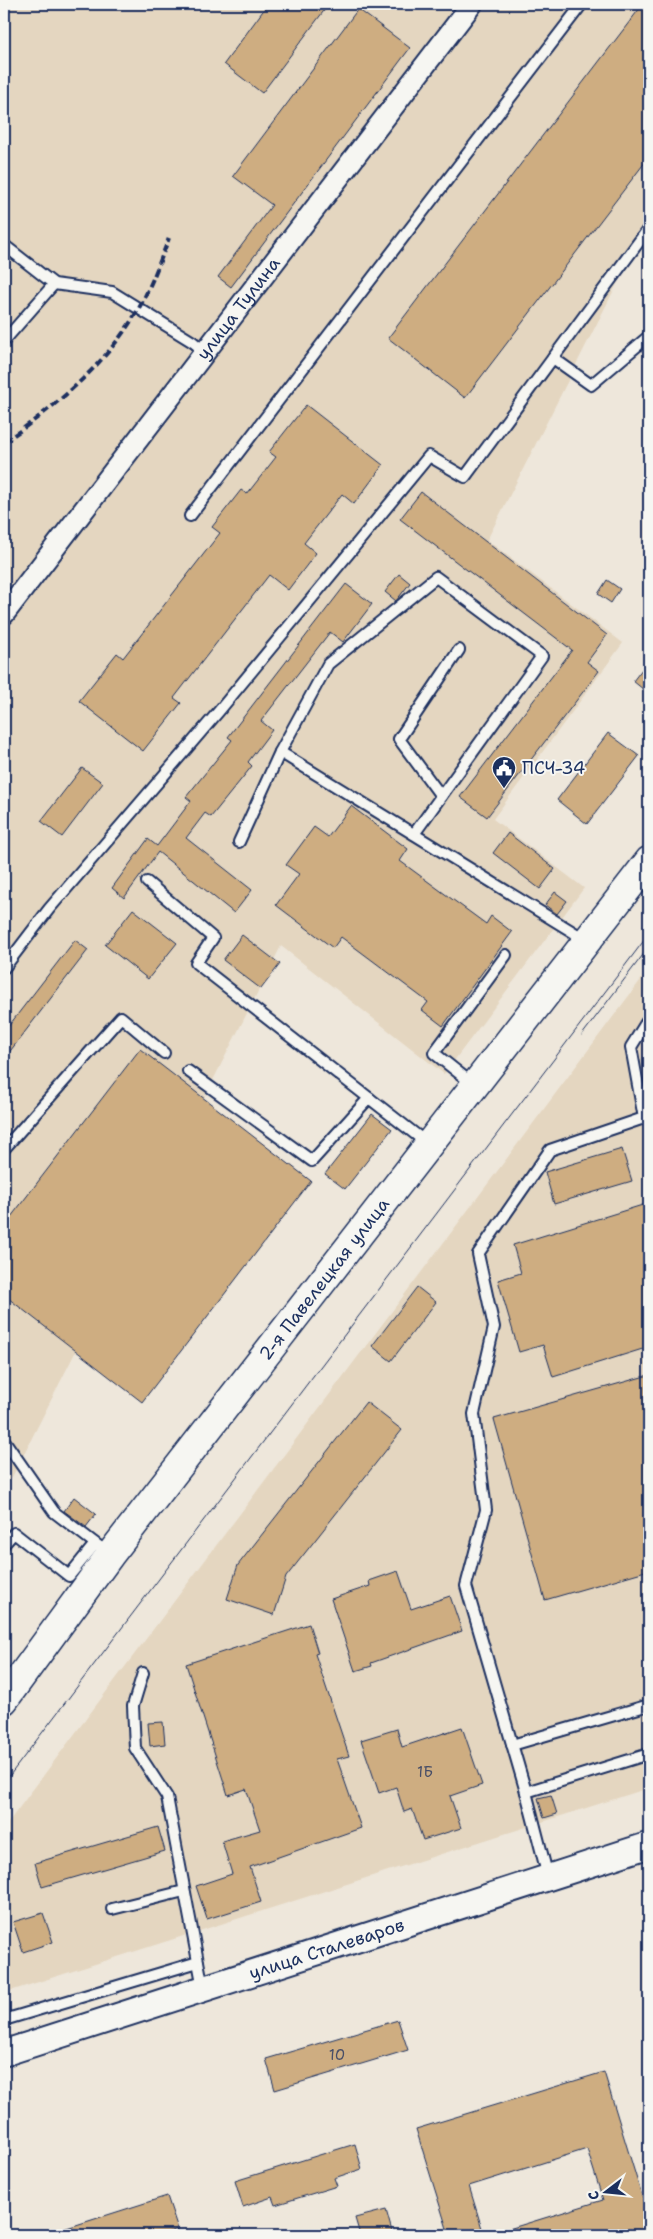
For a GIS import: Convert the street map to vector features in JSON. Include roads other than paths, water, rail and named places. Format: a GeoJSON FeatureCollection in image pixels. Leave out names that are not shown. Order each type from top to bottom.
{"type":"FeatureCollection","features":[{"type":"Feature","properties":{"kind":"main road","name":"2-я Павелецкая улица"},"geometry":{"type":"LineString","coordinates":[[4,1700],[103,1549],[429,1144],[649,861]]}},
{"type":"Feature","properties":{"kind":"street","name":"улица Тулина"},"geometry":{"type":"LineString","coordinates":[[4,614],[472,4]]}},
{"type":"Feature","properties":{"kind":"street","name":"улица Сталеваров"},"geometry":{"type":"LineString","coordinates":[[4,2052],[649,1845]]}},
{"type":"Feature","properties":{"kind":"lane"},"geometry":{"type":"LineString","coordinates":[[190,516],[582,4]]}},
{"type":"Feature","properties":{"kind":"lane"},"geometry":{"type":"LineString","coordinates":[[4,968],[49,909],[220,711],[429,456],[466,477],[649,228]]}},
{"type":"Feature","properties":{"kind":"lane"},"geometry":{"type":"LineString","coordinates":[[4,245],[54,284],[112,292],[193,342],[204,351]]}},
{"type":"Feature","properties":{"kind":"lane"},"geometry":{"type":"LineString","coordinates":[[4,341],[54,284]]}},
{"type":"Feature","properties":{"kind":"lane"},"geometry":{"type":"LineString","coordinates":[[553,358],[591,385],[649,336]]}},
{"type":"Feature","properties":{"kind":"lane"},"geometry":{"type":"LineString","coordinates":[[239,842],[280,752],[328,664],[436,577],[542,656],[414,834]]}},
{"type":"Feature","properties":{"kind":"lane"},"geometry":{"type":"LineString","coordinates":[[441,796],[399,739],[459,650]]}},
{"type":"Feature","properties":{"kind":"lane"},"geometry":{"type":"LineString","coordinates":[[280,752],[587,941]]}},
{"type":"Feature","properties":{"kind":"lane"},"geometry":{"type":"LineString","coordinates":[[147,882],[213,938],[196,963],[429,1144]]}},
{"type":"Feature","properties":{"kind":"lane"},"geometry":{"type":"LineString","coordinates":[[475,1085],[434,1053],[506,955]]}},
{"type":"Feature","properties":{"kind":"lane"},"geometry":{"type":"LineString","coordinates":[[4,1149],[121,1017],[164,1052]]}},
{"type":"Feature","properties":{"kind":"lane"},"geometry":{"type":"LineString","coordinates":[[548,1877],[526,1792],[466,1586],[486,1510],[474,1414],[494,1327],[478,1254],[550,1150],[644,1118],[631,1048],[649,1018]]}},
{"type":"Feature","properties":{"kind":"lane"},"geometry":{"type":"LineString","coordinates":[[188,1070],[312,1161],[369,1098]]}},
{"type":"Feature","properties":{"kind":"lane"},"geometry":{"type":"LineString","coordinates":[[4,1440],[54,1512],[103,1549],[69,1576],[14,1533],[4,1544]]}},
{"type":"Feature","properties":{"kind":"lane"},"geometry":{"type":"LineString","coordinates":[[144,1673],[133,1706],[135,1748],[167,1798],[204,1988]]}},
{"type":"Feature","properties":{"kind":"lane"},"geometry":{"type":"LineString","coordinates":[[512,1745],[649,1705]]}},
{"type":"Feature","properties":{"kind":"lane"},"geometry":{"type":"LineString","coordinates":[[526,1792],[649,1754]]}},
{"type":"Feature","properties":{"kind":"lane"},"geometry":{"type":"LineString","coordinates":[[112,1909],[184,1891]]}},
{"type":"Feature","properties":{"kind":"lane"},"geometry":{"type":"LineString","coordinates":[[4,2020],[198,1962]]}},
{"type":"Feature","properties":{"kind":"tram line"},"geometry":{"type":"LineString","coordinates":[[4,1783],[649,934]]}},
{"type":"Feature","properties":{"kind":"tram line"},"geometry":{"type":"LineString","coordinates":[[582,1035],[649,947]]}},
{"type":"Feature","properties":{"kind":"railway"},"geometry":{"type":"LineString","coordinates":[[4,442],[61,399],[112,347],[139,308],[169,238]]}},
{"type":"Feature","properties":{"kind":"place","name":"ПСЧ-34"},"geometry":{"type":"Point","coordinates":[504,789]}}]}
